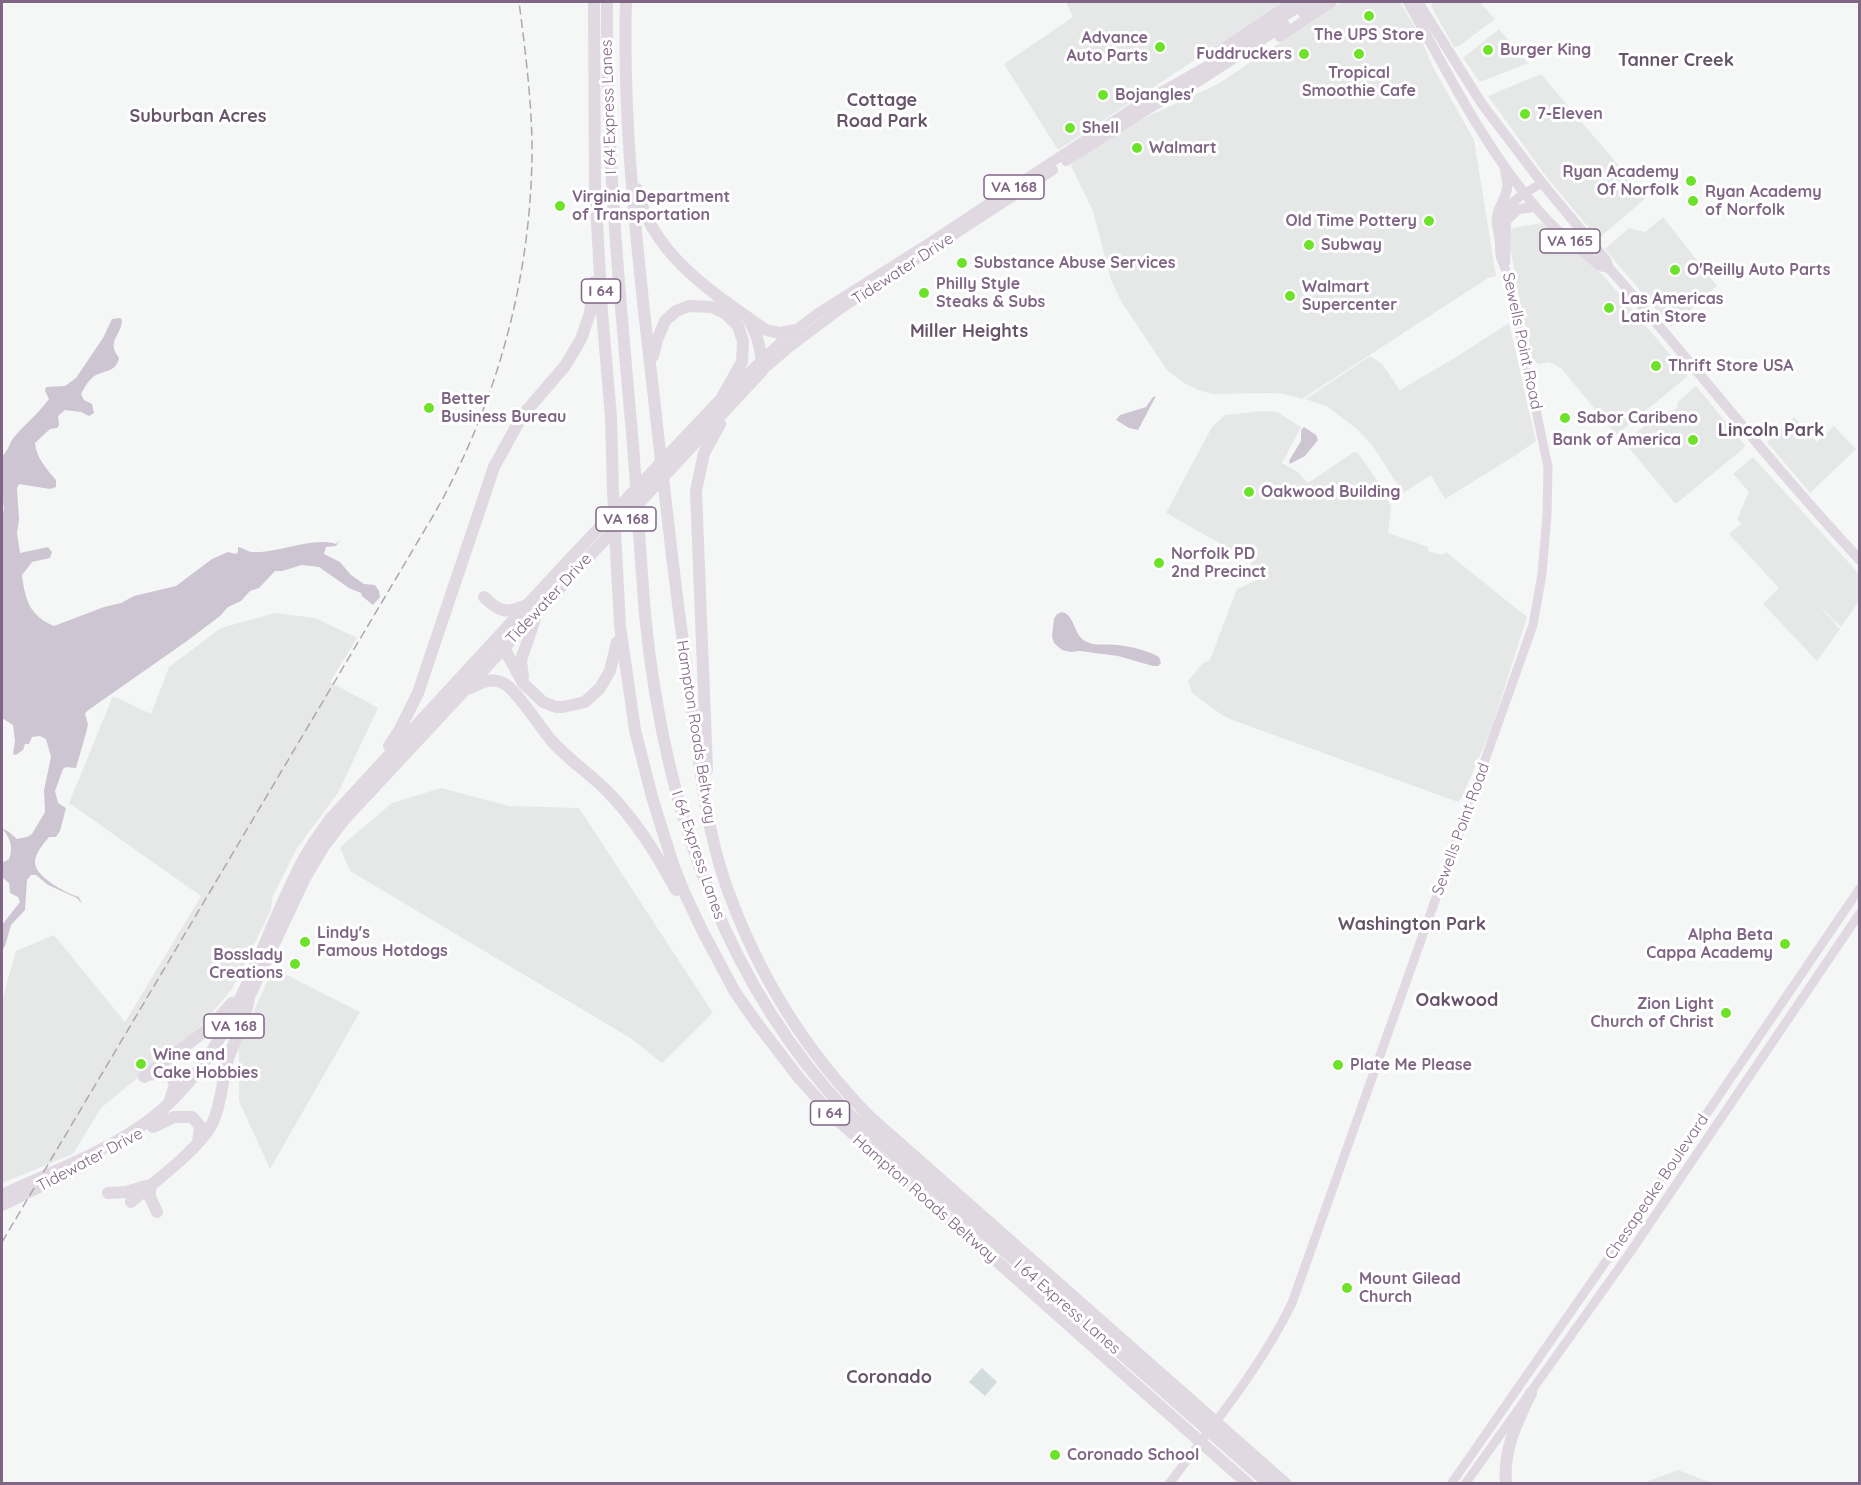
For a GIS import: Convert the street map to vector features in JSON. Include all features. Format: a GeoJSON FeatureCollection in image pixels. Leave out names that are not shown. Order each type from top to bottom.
{"type":"FeatureCollection","features":[{"type":"Feature","properties":{"kind":"highway","name":"Hampton Roads Beltway"},"geometry":{"type":"LineString","coordinates":[[594,2],[594,187],[611,417],[620,626],[635,730],[673,864],[684,892],[735,992],[784,1060],[833,1116],[1196,1420]]}},
{"type":"Feature","properties":{"kind":"highway","name":"I 64 Express Lanes"},"geometry":{"type":"LineString","coordinates":[[607,2],[607,108],[645,614],[656,698],[683,819],[725,933],[769,1012],[828,1092],[876,1140],[1196,1420],[1225,1437],[1269,1484]]}},
{"type":"Feature","properties":{"kind":"highway","name":"Hampton Roads Beltway"},"geometry":{"type":"LineString","coordinates":[[626,2],[627,118],[632,195],[659,447],[696,743],[711,831],[725,882],[757,958],[787,1013],[837,1082],[870,1117],[1196,1420],[1213,1453],[1248,1484]]}},
{"type":"Feature","properties":{"kind":"highway"},"geometry":{"type":"LineString","coordinates":[[363,782],[400,729],[418,693],[494,467],[503,448],[522,416],[573,354],[584,333],[590,313],[594,280],[589,113],[593,89]]}},
{"type":"Feature","properties":{"kind":"highway"},"geometry":{"type":"LineString","coordinates":[[627,118],[638,191],[653,230],[673,257],[686,270],[747,317],[771,332],[796,330]]}},
{"type":"Feature","properties":{"kind":"highway"},"geometry":{"type":"LineString","coordinates":[[651,369],[662,326],[670,316],[681,309],[696,305],[719,310],[738,326],[744,347],[739,370],[722,399]]}},
{"type":"Feature","properties":{"kind":"highway"},"geometry":{"type":"LineString","coordinates":[[747,317],[757,336],[762,365]]}},
{"type":"Feature","properties":{"kind":"highway","name":"Tidewater Drive"},"geometry":{"type":"LineString","coordinates":[[537,604],[631,514],[746,388],[762,365]]}},
{"type":"Feature","properties":{"kind":"highway"},"geometry":{"type":"LineString","coordinates":[[711,831],[696,491],[700,466],[707,445],[746,388]]}},
{"type":"Feature","properties":{"kind":"highway","name":"Tidewater Drive"},"geometry":{"type":"LineString","coordinates":[[2,1205],[104,1151],[167,1105],[200,1067],[245,996],[304,859],[331,818],[363,782],[501,643],[722,399]]}},
{"type":"Feature","properties":{"kind":"highway"},"geometry":{"type":"LineString","coordinates":[[484,597],[495,607],[508,611],[537,604]]}},
{"type":"Feature","properties":{"kind":"highway"},"geometry":{"type":"LineString","coordinates":[[526,687],[521,660],[537,604]]}},
{"type":"Feature","properties":{"kind":"highway"},"geometry":{"type":"LineString","coordinates":[[501,643],[526,687],[543,702],[556,707],[572,706],[585,702],[600,688],[610,671],[620,626]]}},
{"type":"Feature","properties":{"kind":"highway"},"geometry":{"type":"LineString","coordinates":[[501,643],[504,662],[512,682],[529,712]]}},
{"type":"Feature","properties":{"kind":"highway","name":"Tidewater Drive"},"geometry":{"type":"LineString","coordinates":[[2,1195],[104,1151],[128,1144],[176,1107],[204,1076],[305,878],[324,846],[361,799],[457,697],[501,643]]}},
{"type":"Feature","properties":{"kind":"highway"},"geometry":{"type":"LineString","coordinates":[[457,697],[483,681],[498,681],[509,687],[554,744],[609,792],[657,856],[675,887],[704,948],[735,992]]}},
{"type":"Feature","properties":{"kind":"highway"},"geometry":{"type":"LineString","coordinates":[[167,1105],[175,1085],[173,1078],[164,1072],[144,1077],[209,1028],[245,996]]}},
{"type":"Feature","properties":{"kind":"highway"},"geometry":{"type":"LineString","coordinates":[[131,1202],[191,1150],[205,1135],[213,1121],[228,1060],[246,1015],[245,996]]}},
{"type":"Feature","properties":{"kind":"highway"},"geometry":{"type":"LineString","coordinates":[[153,1127],[174,1117],[192,1117],[198,1122],[201,1130],[199,1140],[191,1150]]}},
{"type":"Feature","properties":{"kind":"highway"},"geometry":{"type":"LineString","coordinates":[[108,1193],[126,1192],[150,1185]]}},
{"type":"Feature","properties":{"kind":"highway"},"geometry":{"type":"LineString","coordinates":[[150,1185],[150,1197],[157,1212]]}},
{"type":"Feature","properties":{"kind":"highway"},"geometry":{"type":"LineString","coordinates":[[1506,1484],[1509,1443],[1531,1393]]}},
{"type":"Feature","properties":{"kind":"highway"},"geometry":{"type":"LineString","coordinates":[[1225,1437],[1286,1484]]}},
{"type":"Feature","properties":{"kind":"highway"},"geometry":{"type":"LineString","coordinates":[[1213,1453],[1220,1467],[1234,1484]]}},
{"type":"Feature","properties":{"kind":"main road"},"geometry":{"type":"LineString","coordinates":[[1203,68],[1212,55],[1292,2]]}},
{"type":"Feature","properties":{"kind":"main road","name":"Tidewater Drive"},"geometry":{"type":"LineString","coordinates":[[722,399],[762,365],[796,330],[818,313],[929,243],[1141,103],[1203,68],[1308,2]]}},
{"type":"Feature","properties":{"kind":"main road","name":"Tidewater Drive"},"geometry":{"type":"LineString","coordinates":[[762,365],[842,308],[1094,143],[1198,82],[1320,2]]}},
{"type":"Feature","properties":{"kind":"main road"},"geometry":{"type":"LineString","coordinates":[[1167,99],[1222,75],[1332,2]]}},
{"type":"Feature","properties":{"kind":"main road","name":"VA 165"},"geometry":{"type":"LineString","coordinates":[[1408,2],[1472,115],[1535,207],[1553,226],[1600,266],[1609,268]]}},
{"type":"Feature","properties":{"kind":"main road","name":"VA 165"},"geometry":{"type":"LineString","coordinates":[[1418,2],[1482,104],[1542,183],[1606,260],[1609,268],[1808,504],[1860,560]]}},
{"type":"Feature","properties":{"kind":"main road"},"geometry":{"type":"LineString","coordinates":[[1499,235],[1496,212],[1507,191],[1505,166]]}},
{"type":"Feature","properties":{"kind":"main road","name":"Sewells Point Road"},"geometry":{"type":"LineString","coordinates":[[1168,1484],[1232,1400],[1267,1349],[1296,1295],[1533,625],[1542,574],[1548,470],[1505,263],[1501,259],[1499,235],[1500,219],[1506,208],[1542,183]]}},
{"type":"Feature","properties":{"kind":"main road"},"geometry":{"type":"LineString","coordinates":[[1505,263],[1506,221],[1518,209],[1535,207]]}},
{"type":"Feature","properties":{"kind":"main road","name":"Chesapeake Boulevard"},"geometry":{"type":"LineString","coordinates":[[1451,1484],[1616,1247],[1860,888]]}},
{"type":"Feature","properties":{"kind":"main road","name":"Chesapeake Boulevard"},"geometry":{"type":"LineString","coordinates":[[1465,1484],[1640,1237],[1860,913]]}},
{"type":"Feature","properties":{"kind":"shaded area"},"geometry":{"type":"Polygon","coordinates":[[[1066,2],[1283,2],[1058,150],[1004,64],[1073,17],[1066,2]]]}},
{"type":"Feature","properties":{"kind":"shaded area"},"geometry":{"type":"Polygon","coordinates":[[[1341,2],[1400,2],[1419,34],[1433,67],[1474,140],[1496,276],[1488,278],[1302,399],[1284,394],[1213,394],[1201,391],[1184,383],[1167,370],[1121,301],[1111,280],[1093,211],[1071,166],[1072,161],[1142,119],[1218,84],[1341,2]]]}},
{"type":"Feature","properties":{"kind":"shaded area"},"geometry":{"type":"Polygon","coordinates":[[[1434,2],[1480,2],[1495,19],[1459,46],[1454,47],[1431,6],[1434,2]]]}},
{"type":"Feature","properties":{"kind":"shaded area"},"geometry":{"type":"Polygon","coordinates":[[[1499,29],[1528,63],[1480,82],[1463,58],[1499,29]]]}},
{"type":"Feature","properties":{"kind":"shaded area"},"geometry":{"type":"Polygon","coordinates":[[[1541,74],[1646,198],[1598,239],[1545,175],[1488,96],[1541,74]]]}},
{"type":"Feature","properties":{"kind":"shaded area"},"geometry":{"type":"Polygon","coordinates":[[[1663,217],[1717,286],[1671,327],[1605,249],[1629,228],[1645,232],[1663,217]]]}},
{"type":"Feature","properties":{"kind":"shaded area"},"geometry":{"type":"Polygon","coordinates":[[[1543,223],[1604,276],[1688,376],[1616,435],[1562,369],[1548,362],[1540,364],[1533,361],[1508,235],[1513,228],[1543,223]]]}},
{"type":"Feature","properties":{"kind":"shaded area"},"geometry":{"type":"Polygon","coordinates":[[[120,318],[121,326],[114,343],[115,352],[119,358],[117,363],[112,369],[93,377],[81,394],[84,400],[92,404],[94,413],[89,416],[81,412],[65,410],[58,416],[57,428],[50,429],[35,443],[40,458],[56,480],[56,487],[50,489],[19,484],[17,488],[19,520],[17,533],[20,553],[48,547],[52,552],[50,558],[32,562],[22,575],[27,599],[34,612],[54,626],[121,603],[134,596],[176,586],[212,559],[228,552],[236,554],[238,547],[251,552],[261,552],[316,542],[336,544],[340,540],[336,546],[326,547],[324,554],[340,562],[351,575],[364,584],[375,585],[380,597],[373,605],[361,593],[349,588],[319,567],[302,565],[275,571],[259,588],[250,591],[241,601],[228,607],[220,616],[187,641],[87,711],[85,714],[88,724],[76,768],[63,769],[55,791],[58,803],[66,808],[60,831],[56,837],[49,837],[35,859],[36,867],[45,878],[79,897],[82,904],[77,898],[48,885],[36,875],[31,875],[27,880],[25,910],[11,925],[2,951],[2,925],[20,902],[18,897],[10,893],[9,883],[2,877],[2,863],[9,859],[11,846],[2,828],[17,839],[32,834],[45,812],[44,790],[51,757],[46,739],[40,736],[32,737],[23,750],[16,755],[13,754],[15,741],[13,725],[2,718],[2,513],[4,509],[2,456],[13,438],[49,399],[45,391],[46,387],[65,386],[76,378],[103,338],[112,319],[120,318]]]}},
{"type":"Feature","properties":{"kind":"shaded area"},"geometry":{"type":"Polygon","coordinates":[[[1509,323],[1536,441],[1445,499],[1431,475],[1403,493],[1372,445],[1357,429],[1328,407],[1306,399],[1370,356],[1382,364],[1400,390],[1509,323]]]}},
{"type":"Feature","properties":{"kind":"shaded area"},"geometry":{"type":"Polygon","coordinates":[[[1696,386],[1745,445],[1675,503],[1624,442],[1654,419],[1677,408],[1678,402],[1696,386]]]}},
{"type":"Feature","properties":{"kind":"shaded area"},"geometry":{"type":"Polygon","coordinates":[[[1156,396],[1138,430],[1129,428],[1116,420],[1120,415],[1146,407],[1156,396]]]}},
{"type":"Feature","properties":{"kind":"shaded area"},"geometry":{"type":"Polygon","coordinates":[[[1263,411],[1277,412],[1301,427],[1282,463],[1298,472],[1308,483],[1354,452],[1358,453],[1383,489],[1391,507],[1388,533],[1428,547],[1428,551],[1442,555],[1446,552],[1527,617],[1491,730],[1458,802],[1230,719],[1192,693],[1188,681],[1203,663],[1210,660],[1237,589],[1257,580],[1248,556],[1237,553],[1166,513],[1212,427],[1225,415],[1263,411]]]}},
{"type":"Feature","properties":{"kind":"shaded area"},"geometry":{"type":"Polygon","coordinates":[[[1794,417],[1817,442],[1834,426],[1856,449],[1810,493],[1767,442],[1794,417]]]}},
{"type":"Feature","properties":{"kind":"shaded area"},"geometry":{"type":"Polygon","coordinates":[[[1304,427],[1316,435],[1318,440],[1305,456],[1290,464],[1289,461],[1301,441],[1301,430],[1304,427]]]}},
{"type":"Feature","properties":{"kind":"shaded area"},"geometry":{"type":"Polygon","coordinates":[[[1753,457],[1859,574],[1859,601],[1841,627],[1816,602],[1840,629],[1817,661],[1763,604],[1779,588],[1729,534],[1741,524],[1746,529],[1737,519],[1749,492],[1733,474],[1753,457]]]}},
{"type":"Feature","properties":{"kind":"shaded area"},"geometry":{"type":"Polygon","coordinates":[[[1062,612],[1069,617],[1078,634],[1085,641],[1150,652],[1159,657],[1161,663],[1153,666],[1118,656],[1062,650],[1054,643],[1052,636],[1054,619],[1062,612]]]}},
{"type":"Feature","properties":{"kind":"shaded area"},"geometry":{"type":"Polygon","coordinates":[[[275,613],[315,618],[357,638],[330,682],[378,708],[338,793],[297,848],[272,898],[271,910],[232,989],[202,1025],[101,1108],[73,1154],[2,1183],[2,1000],[16,951],[54,935],[125,1022],[201,896],[69,803],[113,696],[151,714],[169,667],[221,628],[275,613]]]}},
{"type":"Feature","properties":{"kind":"shaded area"},"geometry":{"type":"Polygon","coordinates":[[[441,788],[509,806],[579,808],[713,1013],[662,1063],[632,1039],[350,871],[340,847],[392,803],[441,788]]]}},
{"type":"Feature","properties":{"kind":"shaded area"},"geometry":{"type":"Polygon","coordinates":[[[273,968],[360,1012],[270,1169],[239,1101],[239,1045],[273,968]]]}},
{"type":"Feature","properties":{"kind":"shaded area"},"geometry":{"type":"Polygon","coordinates":[[[982,1368],[997,1382],[985,1396],[969,1382],[982,1368]]]}},
{"type":"Feature","properties":{"kind":"shaded area"},"geometry":{"type":"Polygon","coordinates":[[[1678,1470],[1712,1483],[1643,1483],[1678,1470]]]}},
{"type":"Feature","properties":{"kind":"railway"},"geometry":{"type":"LineString","coordinates":[[2,1242],[433,516],[476,428],[493,382],[518,288],[531,191],[532,142],[529,89],[519,2]]}},
{"type":"Feature","properties":{"kind":"place","name":"The UPS Store"},"geometry":{"type":"Point","coordinates":[1369,16]}},
{"type":"Feature","properties":{"kind":"place","name":"Advance Auto Parts"},"geometry":{"type":"Point","coordinates":[1160,47]}},
{"type":"Feature","properties":{"kind":"place","name":"Burger King"},"geometry":{"type":"Point","coordinates":[1488,50]}},
{"type":"Feature","properties":{"kind":"place","name":"Fuddruckers"},"geometry":{"type":"Point","coordinates":[1304,54]}},
{"type":"Feature","properties":{"kind":"place","name":"Tropical Smoothie Cafe"},"geometry":{"type":"Point","coordinates":[1359,54]}},
{"type":"Feature","properties":{"kind":"place","name":"Bojangles'"},"geometry":{"type":"Point","coordinates":[1103,95]}},
{"type":"Feature","properties":{"kind":"place","name":"7-Eleven"},"geometry":{"type":"Point","coordinates":[1525,114]}},
{"type":"Feature","properties":{"kind":"place","name":"Shell"},"geometry":{"type":"Point","coordinates":[1070,128]}},
{"type":"Feature","properties":{"kind":"place","name":"Walmart"},"geometry":{"type":"Point","coordinates":[1137,148]}},
{"type":"Feature","properties":{"kind":"place","name":"Ryan Academy Of Norfolk"},"geometry":{"type":"Point","coordinates":[1691,181]}},
{"type":"Feature","properties":{"kind":"place","name":"Ryan Academy of Norfolk"},"geometry":{"type":"Point","coordinates":[1693,201]}},
{"type":"Feature","properties":{"kind":"place","name":"Virginia Department of Transportation"},"geometry":{"type":"Point","coordinates":[560,206]}},
{"type":"Feature","properties":{"kind":"place","name":"Old Time Pottery"},"geometry":{"type":"Point","coordinates":[1429,221]}},
{"type":"Feature","properties":{"kind":"place","name":"Subway"},"geometry":{"type":"Point","coordinates":[1309,245]}},
{"type":"Feature","properties":{"kind":"place","name":"Substance Abuse Services"},"geometry":{"type":"Point","coordinates":[962,263]}},
{"type":"Feature","properties":{"kind":"place","name":"O'Reilly Auto Parts"},"geometry":{"type":"Point","coordinates":[1675,270]}},
{"type":"Feature","properties":{"kind":"place","name":"Philly Style Steaks & Subs"},"geometry":{"type":"Point","coordinates":[924,293]}},
{"type":"Feature","properties":{"kind":"place","name":"Walmart Supercenter"},"geometry":{"type":"Point","coordinates":[1290,296]}},
{"type":"Feature","properties":{"kind":"place","name":"Las Americas Latin Store"},"geometry":{"type":"Point","coordinates":[1609,308]}},
{"type":"Feature","properties":{"kind":"place","name":"Thrift Store USA"},"geometry":{"type":"Point","coordinates":[1656,366]}},
{"type":"Feature","properties":{"kind":"place","name":"Better Business Bureau"},"geometry":{"type":"Point","coordinates":[429,408]}},
{"type":"Feature","properties":{"kind":"place","name":"Sabor Caribeno"},"geometry":{"type":"Point","coordinates":[1565,418]}},
{"type":"Feature","properties":{"kind":"place","name":"Bank of America"},"geometry":{"type":"Point","coordinates":[1693,440]}},
{"type":"Feature","properties":{"kind":"place","name":"Oakwood Building"},"geometry":{"type":"Point","coordinates":[1249,492]}},
{"type":"Feature","properties":{"kind":"place","name":"Norfolk PD 2nd Precinct"},"geometry":{"type":"Point","coordinates":[1159,563]}},
{"type":"Feature","properties":{"kind":"place","name":"Lindy's Famous Hotdogs"},"geometry":{"type":"Point","coordinates":[305,942]}},
{"type":"Feature","properties":{"kind":"place","name":"Alpha Beta Cappa Academy"},"geometry":{"type":"Point","coordinates":[1785,944]}},
{"type":"Feature","properties":{"kind":"place","name":"Bosslady Creations"},"geometry":{"type":"Point","coordinates":[295,964]}},
{"type":"Feature","properties":{"kind":"place","name":"Zion Light Church of Christ"},"geometry":{"type":"Point","coordinates":[1726,1013]}},
{"type":"Feature","properties":{"kind":"place","name":"Wine and Cake Hobbies"},"geometry":{"type":"Point","coordinates":[141,1064]}},
{"type":"Feature","properties":{"kind":"place","name":"Plate Me Please"},"geometry":{"type":"Point","coordinates":[1338,1065]}},
{"type":"Feature","properties":{"kind":"place","name":"Mount Gilead Church"},"geometry":{"type":"Point","coordinates":[1347,1288]}},
{"type":"Feature","properties":{"kind":"place","name":"Coronado School"},"geometry":{"type":"Point","coordinates":[1055,1455]}},
{"type":"Feature","properties":{"kind":"district","name":"Tanner Creek"},"geometry":{"type":"Point","coordinates":[1676,61]}},
{"type":"Feature","properties":{"kind":"district","name":"Cottage Road Park"},"geometry":{"type":"Point","coordinates":[882,111]}},
{"type":"Feature","properties":{"kind":"district","name":"Suburban Acres"},"geometry":{"type":"Point","coordinates":[198,117]}},
{"type":"Feature","properties":{"kind":"district","name":"Miller Heights"},"geometry":{"type":"Point","coordinates":[969,332]}},
{"type":"Feature","properties":{"kind":"district","name":"Lincoln Park"},"geometry":{"type":"Point","coordinates":[1771,431]}},
{"type":"Feature","properties":{"kind":"district","name":"Washington Park"},"geometry":{"type":"Point","coordinates":[1412,925]}},
{"type":"Feature","properties":{"kind":"district","name":"Oakwood"},"geometry":{"type":"Point","coordinates":[1457,1001]}},
{"type":"Feature","properties":{"kind":"district","name":"Coronado"},"geometry":{"type":"Point","coordinates":[889,1378]}}]}
